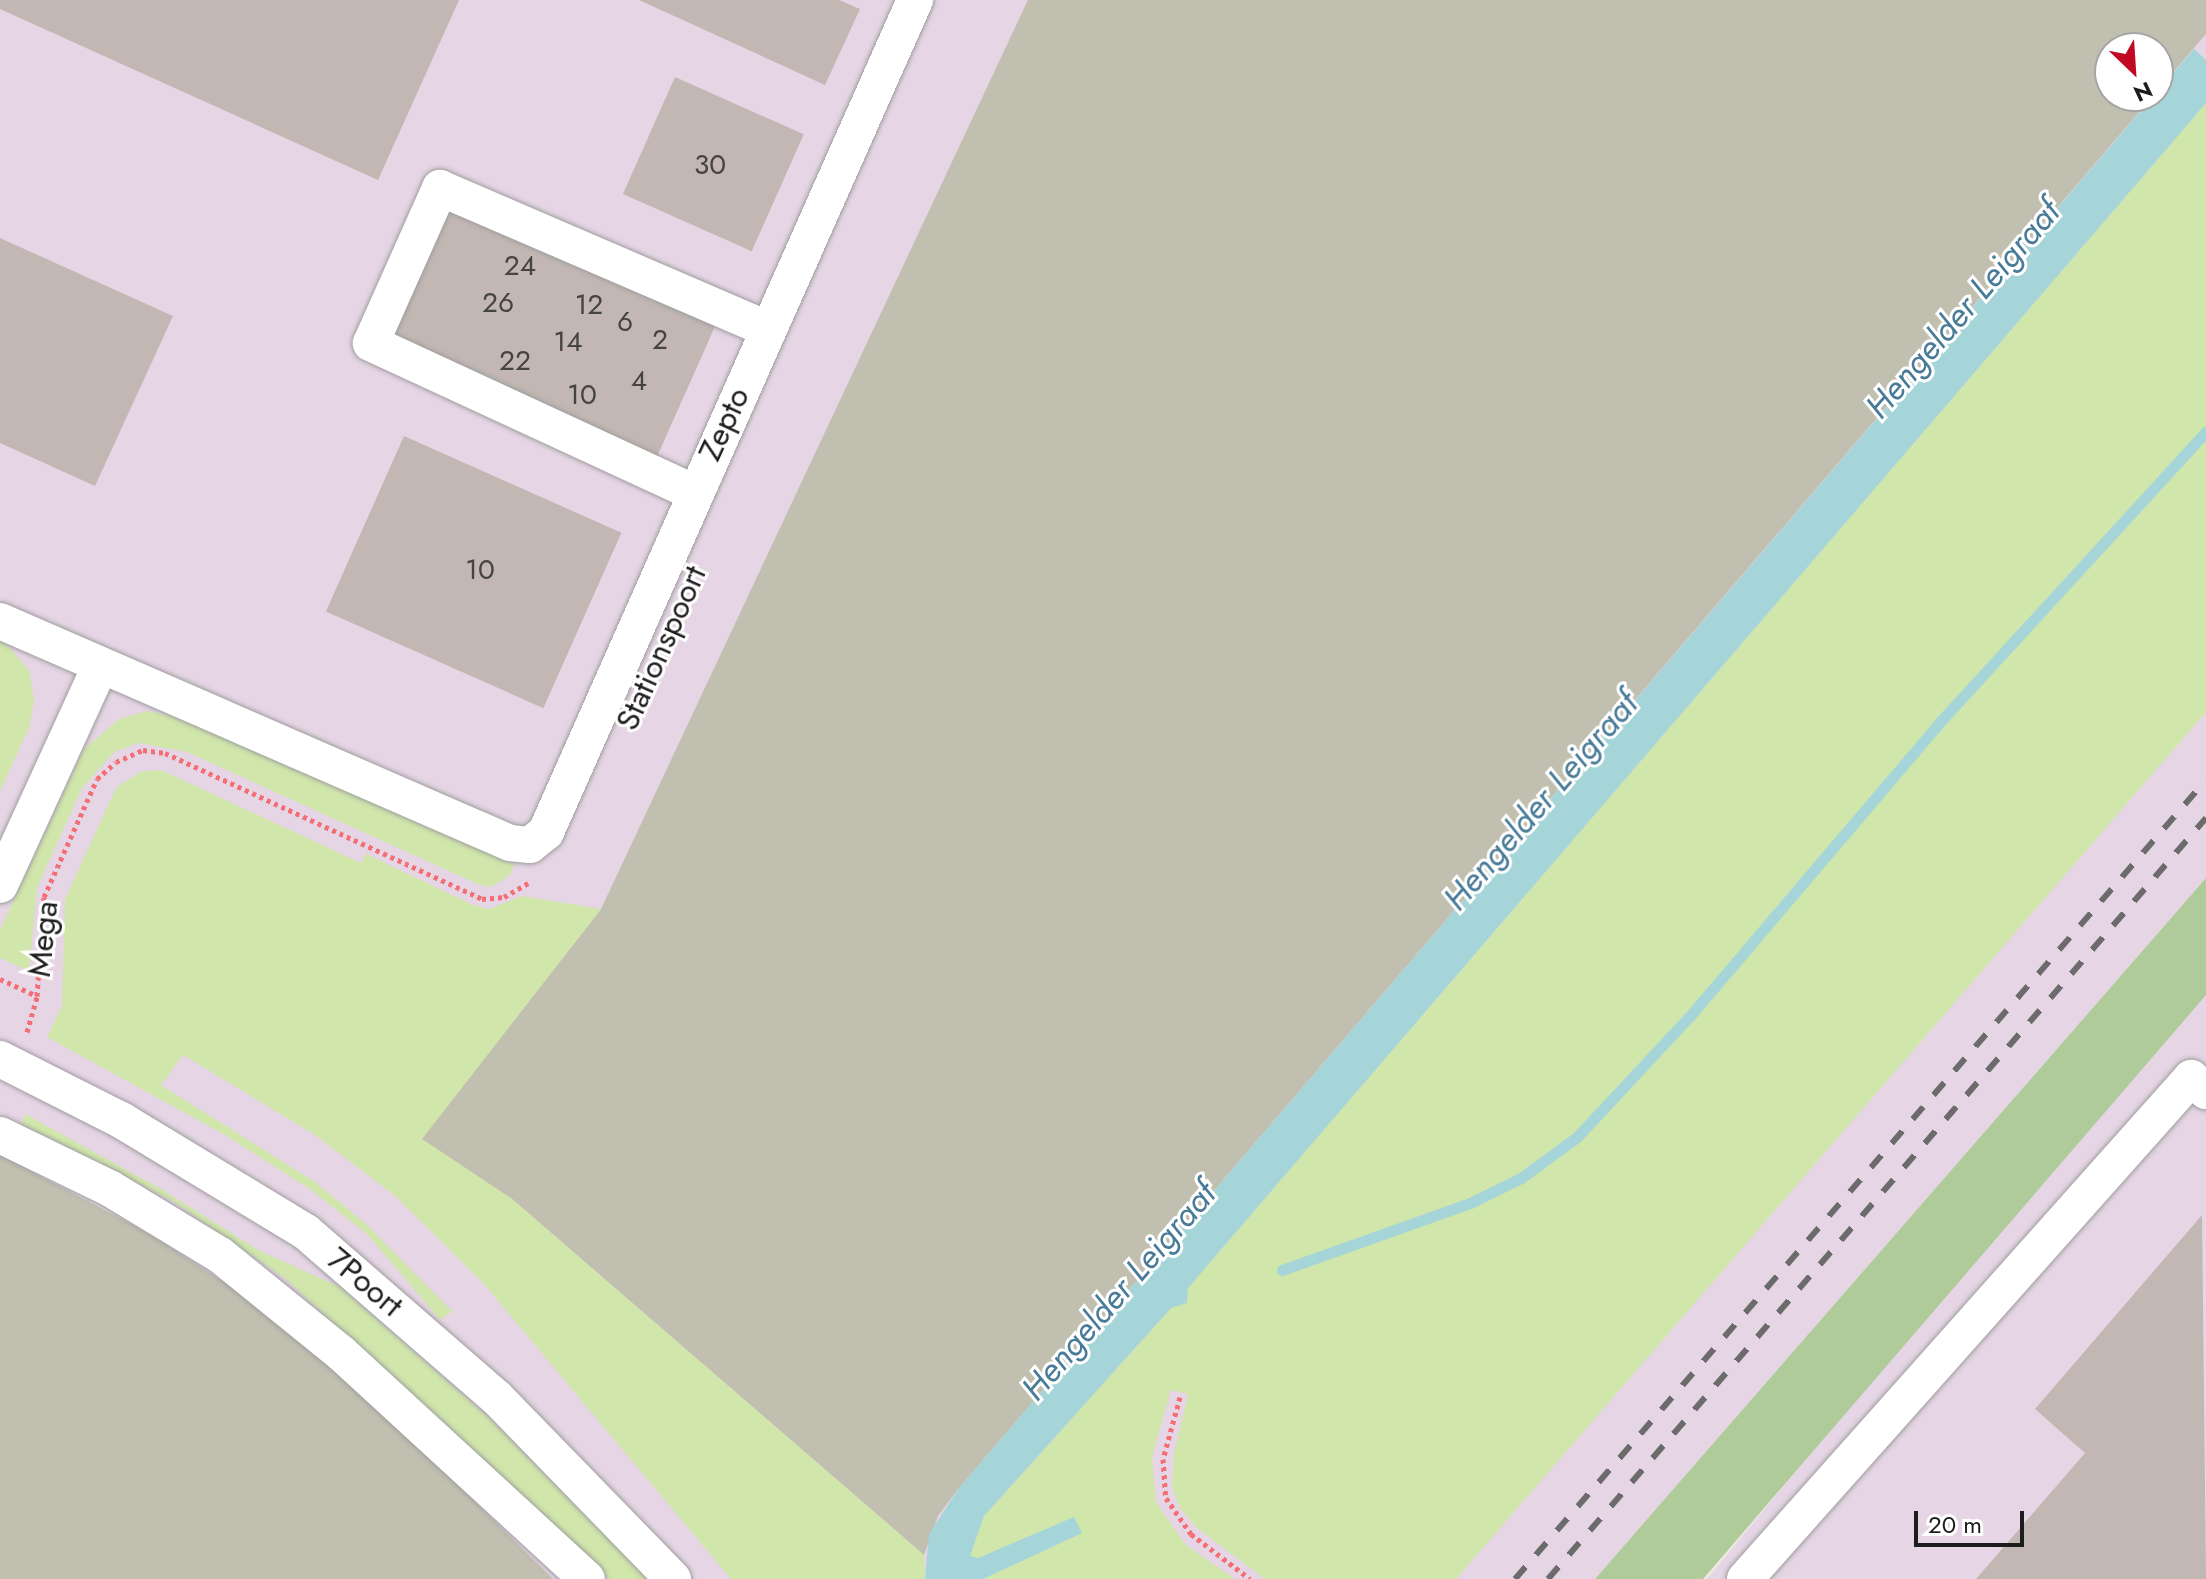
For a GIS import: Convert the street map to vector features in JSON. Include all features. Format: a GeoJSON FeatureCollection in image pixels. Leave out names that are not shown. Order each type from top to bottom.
{"type":"FeatureCollection","features":[{"type":"Feature","properties":{"kind":"street","name":"Zepto"},"geometry":{"type":"LineString","coordinates":[[534,861],[693,492],[915,0]]}},
{"type":"Feature","properties":{"kind":"street"},"geometry":{"type":"LineString","coordinates":[[693,492],[371,343],[440,188],[768,329]]}},
{"type":"Feature","properties":{"kind":"street"},"geometry":{"type":"LineString","coordinates":[[0,621],[510,843],[534,861]]}},
{"type":"Feature","properties":{"kind":"street","name":"Mega"},"geometry":{"type":"LineString","coordinates":[[0,885],[100,667]]}},
{"type":"Feature","properties":{"kind":"street","name":"7Poort"},"geometry":{"type":"LineString","coordinates":[[6,1062],[200,1165],[306,1232],[496,1397],[673,1579]]}},
{"type":"Feature","properties":{"kind":"street"},"geometry":{"type":"LineString","coordinates":[[1745,1579],[2191,1078],[2206,1091]]}},
{"type":"Feature","properties":{"kind":"street"},"geometry":{"type":"LineString","coordinates":[[0,1135],[111,1189],[220,1255],[341,1353],[587,1579]]}},
{"type":"Feature","properties":{"kind":"path","name":"Mega"},"geometry":{"type":"LineString","coordinates":[[6,1062],[37,996],[44,897],[97,779],[129,755],[165,753],[482,899],[504,897],[534,861]]}},
{"type":"Feature","properties":{"kind":"path"},"geometry":{"type":"LineString","coordinates":[[0,979],[37,996]]}},
{"type":"Feature","properties":{"kind":"path"},"geometry":{"type":"LineString","coordinates":[[1180,1397],[1163,1459],[1166,1498],[1191,1534],[1250,1579]]}},
{"type":"Feature","properties":{"kind":"shaded area"},"geometry":{"type":"Polygon","coordinates":[[[0,0],[2206,0],[2206,878],[1595,1579],[0,1579],[0,0]]]}},
{"type":"Feature","properties":{"kind":"shaded area"},"geometry":{"type":"Polygon","coordinates":[[[1028,0],[2206,0],[2206,34],[2174,71],[2174,32],[2094,32],[2094,112],[2139,112],[959,1488],[938,1516],[924,1555],[512,1199],[421,1139],[601,909],[1028,0]]]}},
{"type":"Feature","properties":{"kind":"shaded area"},"geometry":{"type":"Polygon","coordinates":[[[2206,974],[2206,1579],[1707,1579],[2206,974]]]}},
{"type":"Feature","properties":{"kind":"shaded area"},"geometry":{"type":"Polygon","coordinates":[[[0,1155],[148,1233],[267,1310],[384,1412],[553,1579],[0,1579],[0,1155]]]}},
{"type":"Feature","properties":{"kind":"green space"},"geometry":{"type":"Polygon","coordinates":[[[2206,103],[2206,712],[1456,1579],[1265,1579],[1197,1528],[1180,1508],[1172,1487],[1174,1454],[1188,1394],[1171,1390],[1152,1457],[1156,1503],[1186,1545],[1235,1579],[983,1579],[1081,1533],[1074,1518],[978,1559],[970,1556],[984,1516],[1171,1308],[1187,1303],[1188,1288],[2206,103]]]}},
{"type":"Feature","properties":{"kind":"green space"},"geometry":{"type":"Polygon","coordinates":[[[0,637],[29,670],[34,700],[29,728],[0,791],[0,637]]]}},
{"type":"Feature","properties":{"kind":"green space"},"geometry":{"type":"Polygon","coordinates":[[[147,711],[192,720],[514,865],[510,875],[491,887],[480,885],[187,752],[139,743],[114,752],[82,788],[37,888],[29,971],[0,958],[0,930],[84,749],[119,719],[147,711]]]}},
{"type":"Feature","properties":{"kind":"green space"},"geometry":{"type":"Polygon","coordinates":[[[161,770],[361,863],[366,854],[473,905],[489,909],[522,896],[601,909],[422,1139],[512,1199],[924,1555],[925,1579],[731,1579],[484,1284],[394,1195],[315,1135],[183,1055],[161,1085],[315,1182],[365,1223],[452,1311],[440,1320],[367,1234],[311,1190],[227,1136],[47,1037],[62,1006],[65,899],[116,788],[142,771],[161,770]]]}},
{"type":"Feature","properties":{"kind":"green space"},"geometry":{"type":"Polygon","coordinates":[[[2206,878],[2206,995],[1703,1579],[1595,1579],[2206,878]]]}},
{"type":"Feature","properties":{"kind":"green space"},"geometry":{"type":"Polygon","coordinates":[[[25,1114],[163,1190],[258,1250],[340,1287],[489,1418],[648,1579],[610,1579],[287,1280],[173,1201],[21,1125],[25,1114]]]}},
{"type":"Feature","properties":{"kind":"water"},"geometry":{"type":"Polygon","coordinates":[[[2194,49],[2206,60],[2206,103],[1188,1288],[1187,1303],[1171,1308],[984,1516],[970,1556],[978,1558],[1074,1517],[1082,1533],[983,1579],[925,1579],[929,1534],[959,1488],[2140,112],[2174,112],[2174,72],[2194,49]]]}},
{"type":"Feature","properties":{"kind":"building"},"geometry":{"type":"Polygon","coordinates":[[[0,0],[459,0],[378,180],[0,9],[0,0]]]}},
{"type":"Feature","properties":{"kind":"building"},"geometry":{"type":"Polygon","coordinates":[[[639,0],[839,0],[860,9],[825,85],[639,0]]]}},
{"type":"Feature","properties":{"kind":"building"},"geometry":{"type":"Polygon","coordinates":[[[675,77],[804,134],[752,251],[623,194],[675,77]]]}},
{"type":"Feature","properties":{"kind":"building"},"geometry":{"type":"Polygon","coordinates":[[[449,206],[716,325],[657,456],[390,338],[449,206]]]}},
{"type":"Feature","properties":{"kind":"building"},"geometry":{"type":"Polygon","coordinates":[[[0,238],[173,316],[95,486],[0,443],[0,238]]]}},
{"type":"Feature","properties":{"kind":"building"},"geometry":{"type":"Polygon","coordinates":[[[404,436],[621,533],[543,708],[326,611],[404,436]]]}},
{"type":"Feature","properties":{"kind":"building"},"geometry":{"type":"Polygon","coordinates":[[[2202,1215],[2206,1579],[1976,1579],[2085,1453],[2035,1409],[2202,1215]]]}},
{"type":"Feature","properties":{"kind":"waterway"},"geometry":{"type":"LineString","coordinates":[[1282,1270],[1470,1203],[1521,1178],[1577,1137],[1689,1017],[1939,723],[2206,432]]}},
{"type":"Feature","properties":{"kind":"railway"},"geometry":{"type":"LineString","coordinates":[[1515,1579],[2206,780]]}},
{"type":"Feature","properties":{"kind":"railway"},"geometry":{"type":"LineString","coordinates":[[1548,1579],[2206,818]]}},
{"type":"Feature","properties":{"kind":"water label","name":"Hengelder Leigraaf"},"geometry":{"type":"Point","coordinates":[1963,309]}},
{"type":"Feature","properties":{"kind":"water label","name":"Hengelder Leigraaf"},"geometry":{"type":"Point","coordinates":[1541,801]}},
{"type":"Feature","properties":{"kind":"water label","name":"Hengelder Leigraaf"},"geometry":{"type":"Point","coordinates":[1119,1291]}}]}
